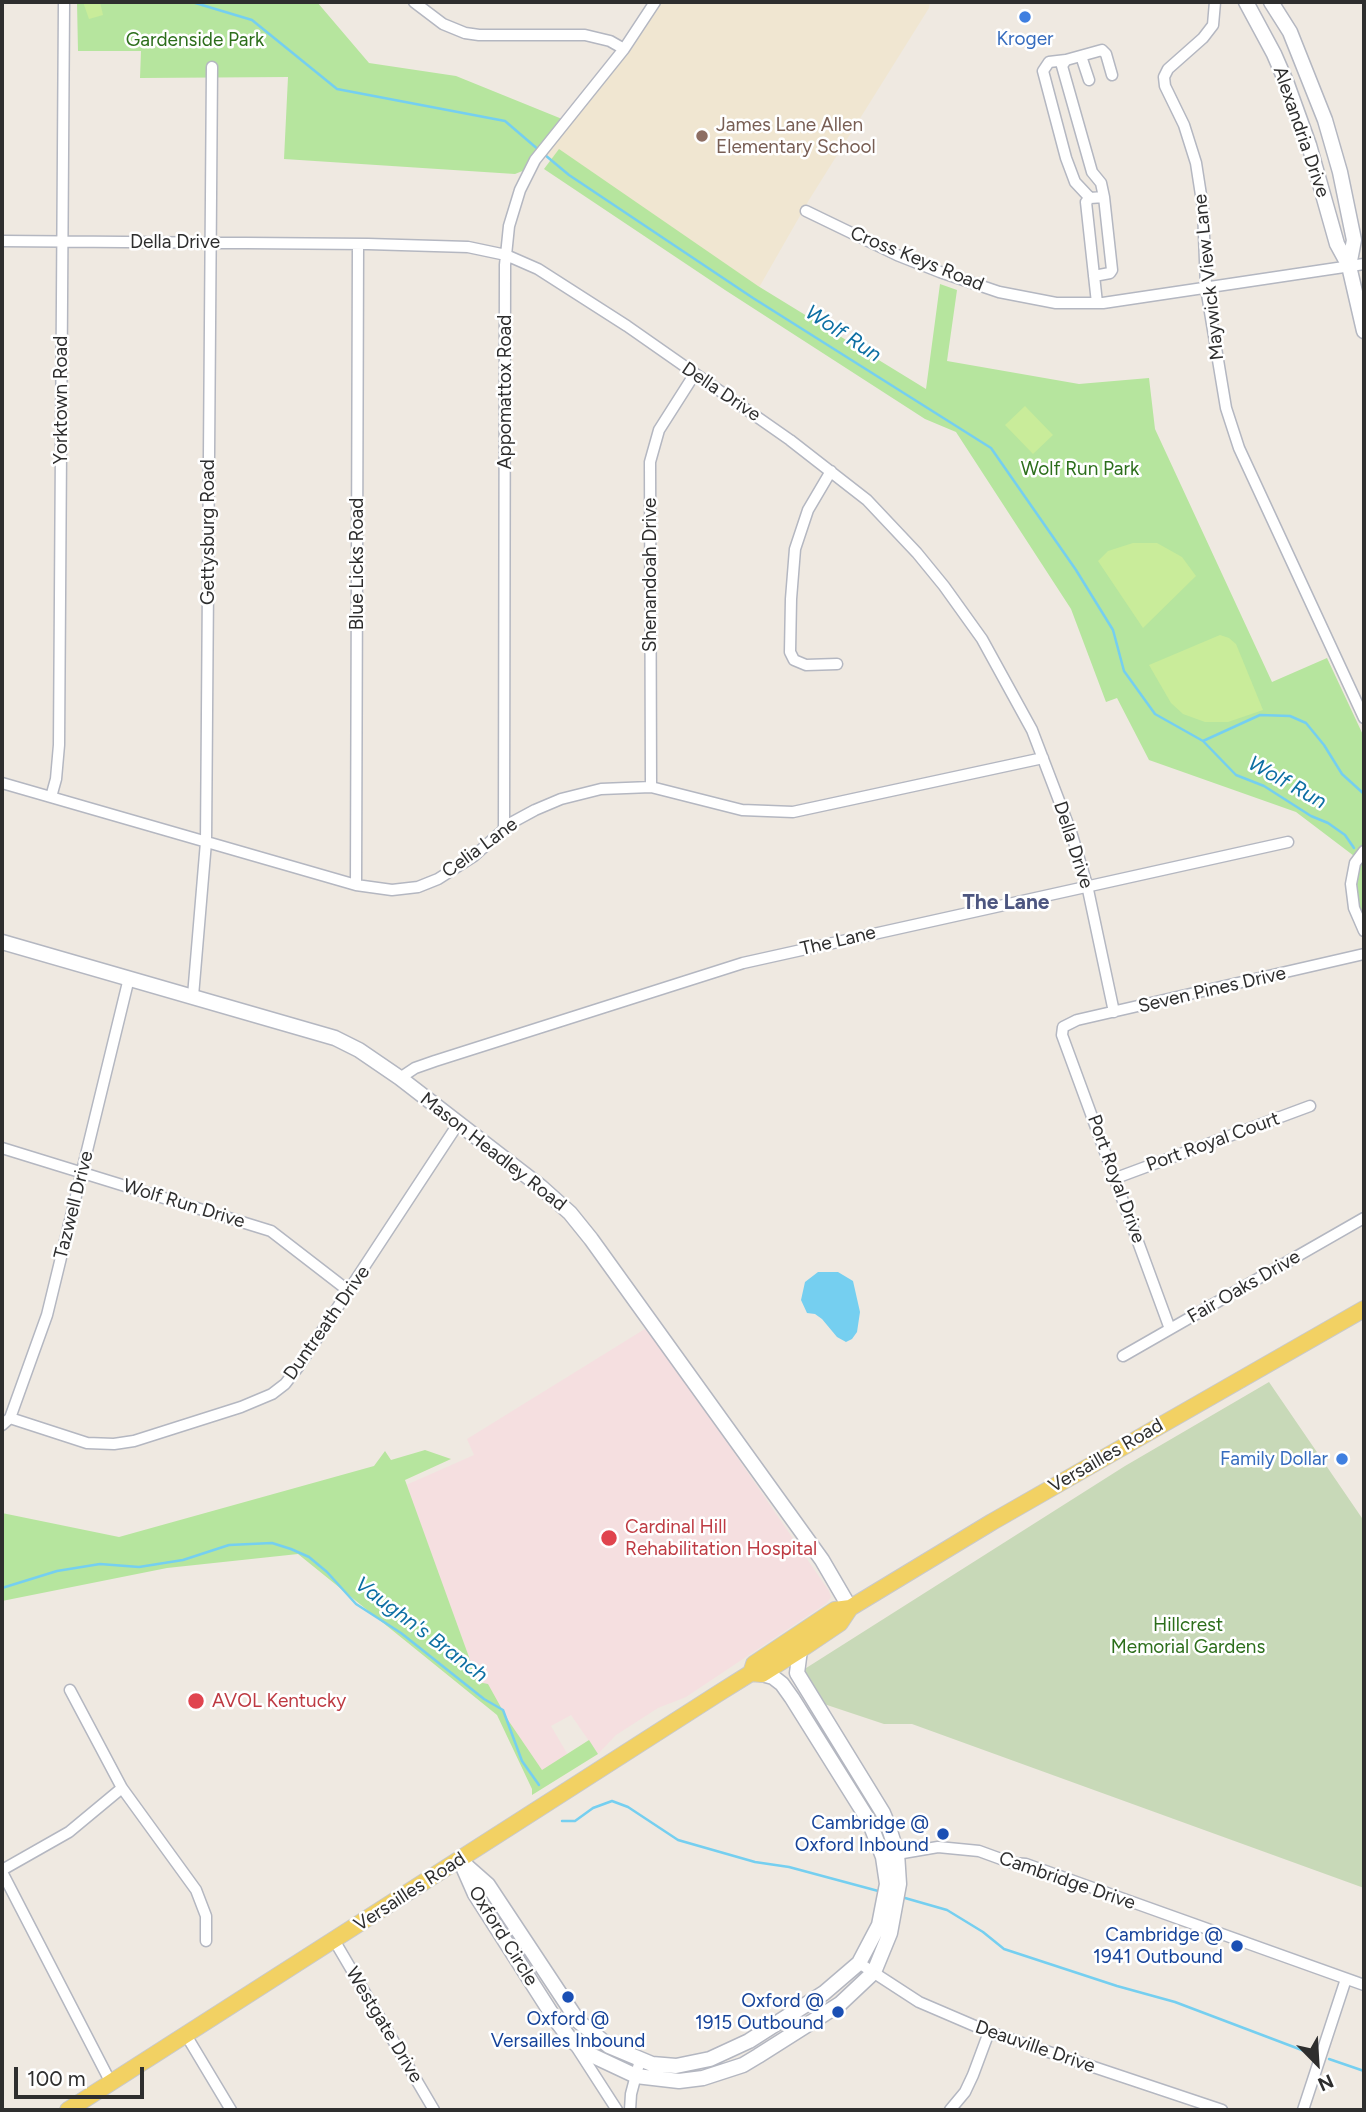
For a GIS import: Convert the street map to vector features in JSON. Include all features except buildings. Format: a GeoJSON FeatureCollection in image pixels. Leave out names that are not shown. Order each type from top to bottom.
{"type":"FeatureCollection","features":[{"type":"Feature","properties":{"kind":"main road","name":"Versailles Road"},"geometry":{"type":"LineString","coordinates":[[756,1673],[754,1664],[835,1610],[850,1608],[992,1522],[1364,1309]]}},
{"type":"Feature","properties":{"kind":"main road","name":"Versailles Road"},"geometry":{"type":"LineString","coordinates":[[68,2110],[756,1673],[800,1650],[840,1623],[850,1608]]}},
{"type":"Feature","properties":{"kind":"street"},"geometry":{"type":"LineString","coordinates":[[414,2],[443,24],[466,33],[585,35],[610,41],[624,49]]}},
{"type":"Feature","properties":{"kind":"street","name":"Appomattox Road"},"geometry":{"type":"LineString","coordinates":[[504,828],[506,255],[512,213],[524,180],[535,160],[589,96],[655,2]]}},
{"type":"Feature","properties":{"kind":"street","name":"Maywick View Lane"},"geometry":{"type":"LineString","coordinates":[[1215,2],[1213,25],[1203,38],[1168,69],[1164,77],[1165,86],[1184,125],[1196,163],[1203,208],[1206,288],[1220,378],[1231,427],[1364,718]]}},
{"type":"Feature","properties":{"kind":"street","name":"Alexandria Drive"},"geometry":{"type":"LineString","coordinates":[[1246,2],[1287,84],[1309,145],[1337,244],[1357,265]]}},
{"type":"Feature","properties":{"kind":"street","name":"Alexandria Drive"},"geometry":{"type":"LineString","coordinates":[[1271,2],[1290,32],[1325,120],[1340,172],[1354,240],[1364,331]]}},
{"type":"Feature","properties":{"kind":"street","name":"Yorktown Road"},"geometry":{"type":"LineString","coordinates":[[51,797],[56,779],[59,745],[64,3]]}},
{"type":"Feature","properties":{"kind":"street"},"geometry":{"type":"LineString","coordinates":[[1090,198],[1075,182],[1066,159],[1043,71],[1049,62],[1105,51],[1112,75]]}},
{"type":"Feature","properties":{"kind":"street"},"geometry":{"type":"LineString","coordinates":[[1081,55],[1089,80]]}},
{"type":"Feature","properties":{"kind":"street"},"geometry":{"type":"LineString","coordinates":[[1066,60],[1062,66],[1072,103],[1092,172],[1101,183],[1104,197],[1112,270],[1110,274],[1094,276]]}},
{"type":"Feature","properties":{"kind":"street","name":"Gettysburg Road"},"geometry":{"type":"LineString","coordinates":[[193,996],[206,842],[212,67]]}},
{"type":"Feature","properties":{"kind":"street"},"geometry":{"type":"LineString","coordinates":[[1097,303],[1086,202],[1090,198],[1104,197]]}},
{"type":"Feature","properties":{"kind":"street","name":"Cross Keys Road"},"geometry":{"type":"LineString","coordinates":[[806,211],[897,255],[990,289],[1056,303],[1097,303],[1357,265]]}},
{"type":"Feature","properties":{"kind":"street","name":"Della Drive"},"geometry":{"type":"LineString","coordinates":[[2,242],[446,245],[506,255],[538,269],[583,296],[831,471],[867,500],[944,586],[999,666],[1032,730],[1087,885],[1114,1012]]}},
{"type":"Feature","properties":{"kind":"street","name":"Blue Licks Road"},"geometry":{"type":"LineString","coordinates":[[356,885],[358,244]]}},
{"type":"Feature","properties":{"kind":"street","name":"Shenandoah Drive"},"geometry":{"type":"LineString","coordinates":[[651,787],[650,462],[659,430],[694,375]]}},
{"type":"Feature","properties":{"kind":"street"},"geometry":{"type":"LineString","coordinates":[[831,471],[808,510],[795,549],[791,587],[790,652],[794,660],[806,665],[837,664]]}},
{"type":"Feature","properties":{"kind":"street","name":"Celia Lane"},"geometry":{"type":"LineString","coordinates":[[2,783],[377,890],[405,889],[438,879],[474,856],[504,828],[535,810],[561,799],[601,789],[651,787],[742,810],[793,812],[1043,758]]}},
{"type":"Feature","properties":{"kind":"street","name":"The Lane"},"geometry":{"type":"LineString","coordinates":[[400,1078],[415,1068],[435,1061],[743,962],[1288,842]]}},
{"type":"Feature","properties":{"kind":"street"},"geometry":{"type":"LineString","coordinates":[[1364,851],[1355,863],[1351,884],[1354,908],[1364,931]]}},
{"type":"Feature","properties":{"kind":"street","name":"Mason Headley Road"},"geometry":{"type":"LineString","coordinates":[[2,942],[335,1038],[359,1050],[400,1078],[541,1187],[580,1225],[822,1559],[850,1608]]}},
{"type":"Feature","properties":{"kind":"street","name":"Seven Pines Drive"},"geometry":{"type":"LineString","coordinates":[[1062,1030],[1068,1023],[1077,1020],[1364,954]]}},
{"type":"Feature","properties":{"kind":"street","name":"Tazwell Drive"},"geometry":{"type":"LineString","coordinates":[[6,1422],[47,1315],[129,978]]}},
{"type":"Feature","properties":{"kind":"street","name":"Port Royal Drive"},"geometry":{"type":"LineString","coordinates":[[1062,1030],[1170,1329]]}},
{"type":"Feature","properties":{"kind":"street","name":"Port Royal Court"},"geometry":{"type":"LineString","coordinates":[[1116,1178],[1310,1106]]}},
{"type":"Feature","properties":{"kind":"street","name":"Duntreath Drive"},"geometry":{"type":"LineString","coordinates":[[6,1422],[87,1443],[114,1444],[134,1441],[241,1407],[272,1394],[285,1384],[349,1292],[458,1124]]}},
{"type":"Feature","properties":{"kind":"street","name":"Wolf Run Drive"},"geometry":{"type":"LineString","coordinates":[[2,1148],[271,1231],[349,1292]]}},
{"type":"Feature","properties":{"kind":"street","name":"Fair Oaks Drive"},"geometry":{"type":"LineString","coordinates":[[1123,1356],[1364,1218]]}},
{"type":"Feature","properties":{"kind":"street","name":"Oxford Circle"},"geometry":{"type":"LineString","coordinates":[[460,1860],[488,1885],[578,2021],[609,2046],[652,2064],[676,2066],[701,2062],[731,2051],[824,1993],[859,1963],[883,1913],[894,1840],[883,1813],[797,1673],[800,1650]]}},
{"type":"Feature","properties":{"kind":"street","name":"Oxford Circle"},"geometry":{"type":"LineString","coordinates":[[460,1860],[475,1894],[571,2040],[587,2053],[636,2076],[661,2080],[702,2078],[743,2065],[840,2004],[874,1972],[890,1933],[899,1884],[890,1855],[792,1698],[773,1677],[756,1673]]}},
{"type":"Feature","properties":{"kind":"street"},"geometry":{"type":"LineString","coordinates":[[70,1690],[122,1788],[196,1890],[206,1916],[206,1941]]}},
{"type":"Feature","properties":{"kind":"street"},"geometry":{"type":"LineString","coordinates":[[111,2083],[2,1871],[69,1832],[122,1788]]}},
{"type":"Feature","properties":{"kind":"street","name":"Cambridge Drive"},"geometry":{"type":"LineString","coordinates":[[890,1855],[925,1848],[951,1847],[979,1851],[1012,1863],[1026,1864],[1364,1986]]}},
{"type":"Feature","properties":{"kind":"street","name":"Westgate Drive"},"geometry":{"type":"LineString","coordinates":[[334,1941],[434,2110]]}},
{"type":"Feature","properties":{"kind":"street","name":"Deauville Drive"},"geometry":{"type":"LineString","coordinates":[[859,1963],[919,2002],[989,2032],[1222,2110]]}},
{"type":"Feature","properties":{"kind":"street"},"geometry":{"type":"LineString","coordinates":[[1303,2110],[1346,1979]]}},
{"type":"Feature","properties":{"kind":"street"},"geometry":{"type":"LineString","coordinates":[[950,2110],[965,2092],[974,2075],[989,2032]]}},
{"type":"Feature","properties":{"kind":"street"},"geometry":{"type":"LineString","coordinates":[[186,2035],[231,2110]]}},
{"type":"Feature","properties":{"kind":"street"},"geometry":{"type":"LineString","coordinates":[[571,2040],[617,2110]]}},
{"type":"Feature","properties":{"kind":"street"},"geometry":{"type":"LineString","coordinates":[[630,2110],[640,2060]]}},
{"type":"Feature","properties":{"kind":"shaded area","name":"James Lane Allen Elementary School"},"geometry":{"type":"Polygon","coordinates":[[[655,2],[930,2],[929,8],[809,200],[753,298],[569,175],[541,152],[655,2]]]}},
{"type":"Feature","properties":{"kind":"shaded area","name":"Cardinal Hill Rehabilitation Hospital"},"geometry":{"type":"Polygon","coordinates":[[[648,1327],[831,1597],[827,1603],[686,1697],[658,1708],[616,1735],[598,1754],[571,1715],[551,1726],[568,1755],[539,1774],[478,1682],[406,1485],[474,1455],[467,1439],[648,1327]]]}},
{"type":"Feature","properties":{"kind":"green space","name":"Gardenside Park"},"geometry":{"type":"Polygon","coordinates":[[[77,2],[317,2],[369,63],[456,76],[567,121],[530,168],[515,174],[284,159],[288,77],[140,78],[141,51],[78,51],[77,2]]]}},
{"type":"Feature","properties":{"kind":"green space"},"geometry":{"type":"Polygon","coordinates":[[[83,2],[100,2],[103,15],[89,19],[83,2]]]}},
{"type":"Feature","properties":{"kind":"green space","name":"Wolf Run Park"},"geometry":{"type":"Polygon","coordinates":[[[559,149],[758,286],[926,389],[940,284],[957,290],[947,361],[1079,384],[1149,378],[1155,429],[1272,682],[1327,658],[1364,737],[1364,931],[1354,908],[1358,859],[1296,812],[1149,760],[1117,698],[1106,702],[1071,609],[956,432],[925,419],[544,169],[559,149]]]}},
{"type":"Feature","properties":{"kind":"green space"},"geometry":{"type":"Polygon","coordinates":[[[1025,406],[1053,435],[1033,454],[1005,425],[1025,406]]]}},
{"type":"Feature","properties":{"kind":"green space"},"geometry":{"type":"Polygon","coordinates":[[[1133,543],[1157,543],[1182,557],[1196,576],[1143,628],[1098,561],[1108,551],[1133,543]]]}},
{"type":"Feature","properties":{"kind":"green space"},"geometry":{"type":"Polygon","coordinates":[[[1220,635],[1236,644],[1263,710],[1228,722],[1205,722],[1183,714],[1171,703],[1149,665],[1220,635]]]}},
{"type":"Feature","properties":{"kind":"green space","name":"Hillcrest Memorial Gardens"},"geometry":{"type":"Polygon","coordinates":[[[1269,1382],[1364,1521],[1364,1888],[912,1724],[884,1724],[824,1704],[803,1670],[1125,1466],[1269,1382]]]}},
{"type":"Feature","properties":{"kind":"green space"},"geometry":{"type":"Polygon","coordinates":[[[425,1450],[451,1459],[405,1480],[478,1682],[488,1684],[508,1720],[542,1770],[589,1740],[598,1754],[532,1795],[532,1789],[497,1715],[298,1554],[167,1568],[2,1601],[2,1513],[119,1537],[374,1466],[385,1451],[391,1460],[425,1450]]]}},
{"type":"Feature","properties":{"kind":"water"},"geometry":{"type":"Polygon","coordinates":[[[818,1272],[838,1272],[853,1281],[860,1312],[857,1332],[846,1342],[837,1337],[822,1319],[807,1313],[801,1300],[805,1282],[818,1272]]]}},
{"type":"Feature","properties":{"kind":"waterway","name":"Wolf Run"},"geometry":{"type":"LineString","coordinates":[[192,2],[252,20],[337,89],[505,121],[540,151]]}},
{"type":"Feature","properties":{"kind":"waterway","name":"Wolf Run"},"geometry":{"type":"LineString","coordinates":[[545,155],[569,175],[753,298],[991,448],[1076,570],[1113,630],[1124,671],[1155,714],[1203,741],[1236,775],[1264,786],[1311,816],[1328,823],[1345,835],[1354,848]]}},
{"type":"Feature","properties":{"kind":"waterway"},"geometry":{"type":"LineString","coordinates":[[1203,741],[1260,715],[1290,716],[1306,723],[1342,774],[1364,794]]}},
{"type":"Feature","properties":{"kind":"waterway","name":"Vaughn's Branch"},"geometry":{"type":"LineString","coordinates":[[2,1588],[57,1571],[100,1564],[139,1567],[183,1560],[229,1545],[272,1543],[291,1549],[309,1557],[327,1572],[356,1604],[401,1633],[484,1699],[503,1710],[522,1761],[539,1785]]}},
{"type":"Feature","properties":{"kind":"waterway","name":"Vaughn's Branch"},"geometry":{"type":"LineString","coordinates":[[562,1821],[575,1821],[593,1808],[612,1801],[628,1807],[678,1840],[755,1862],[789,1867],[882,1892]]}},
{"type":"Feature","properties":{"kind":"waterway","name":"Vaughn's Branch"},"geometry":{"type":"LineString","coordinates":[[905,1898],[947,1910],[983,1932],[1004,1949],[1175,2002],[1315,2055]]}},
{"type":"Feature","properties":{"kind":"waterway","name":"Vaughn's Branch"},"geometry":{"type":"LineString","coordinates":[[1329,2059],[1364,2071]]}},
{"type":"Feature","properties":{"kind":"place","name":"Kroger"},"geometry":{"type":"Point","coordinates":[1025,17]}},
{"type":"Feature","properties":{"kind":"place","name":"James Lane Allen Elementary School"},"geometry":{"type":"Point","coordinates":[702,136]}},
{"type":"Feature","properties":{"kind":"place","name":"Family Dollar"},"geometry":{"type":"Point","coordinates":[1342,1459]}},
{"type":"Feature","properties":{"kind":"place","name":"Cardinal Hill Rehabilitation Hospital"},"geometry":{"type":"Point","coordinates":[609,1538]}},
{"type":"Feature","properties":{"kind":"place","name":"AVOL Kentucky"},"geometry":{"type":"Point","coordinates":[196,1701]}},
{"type":"Feature","properties":{"kind":"place","name":"Cambridge @ Oxford Inbound"},"geometry":{"type":"Point","coordinates":[943,1834]}},
{"type":"Feature","properties":{"kind":"place","name":"Cambridge @ 1941 Outbound"},"geometry":{"type":"Point","coordinates":[1237,1946]}},
{"type":"Feature","properties":{"kind":"place","name":"Oxford @ Versailles Inbound"},"geometry":{"type":"Point","coordinates":[568,1997]}},
{"type":"Feature","properties":{"kind":"place","name":"Oxford @ 1915 Outbound"},"geometry":{"type":"Point","coordinates":[838,2012]}},
{"type":"Feature","properties":{"kind":"district","name":"The Lane"},"geometry":{"type":"Point","coordinates":[1006,903]}}]}
